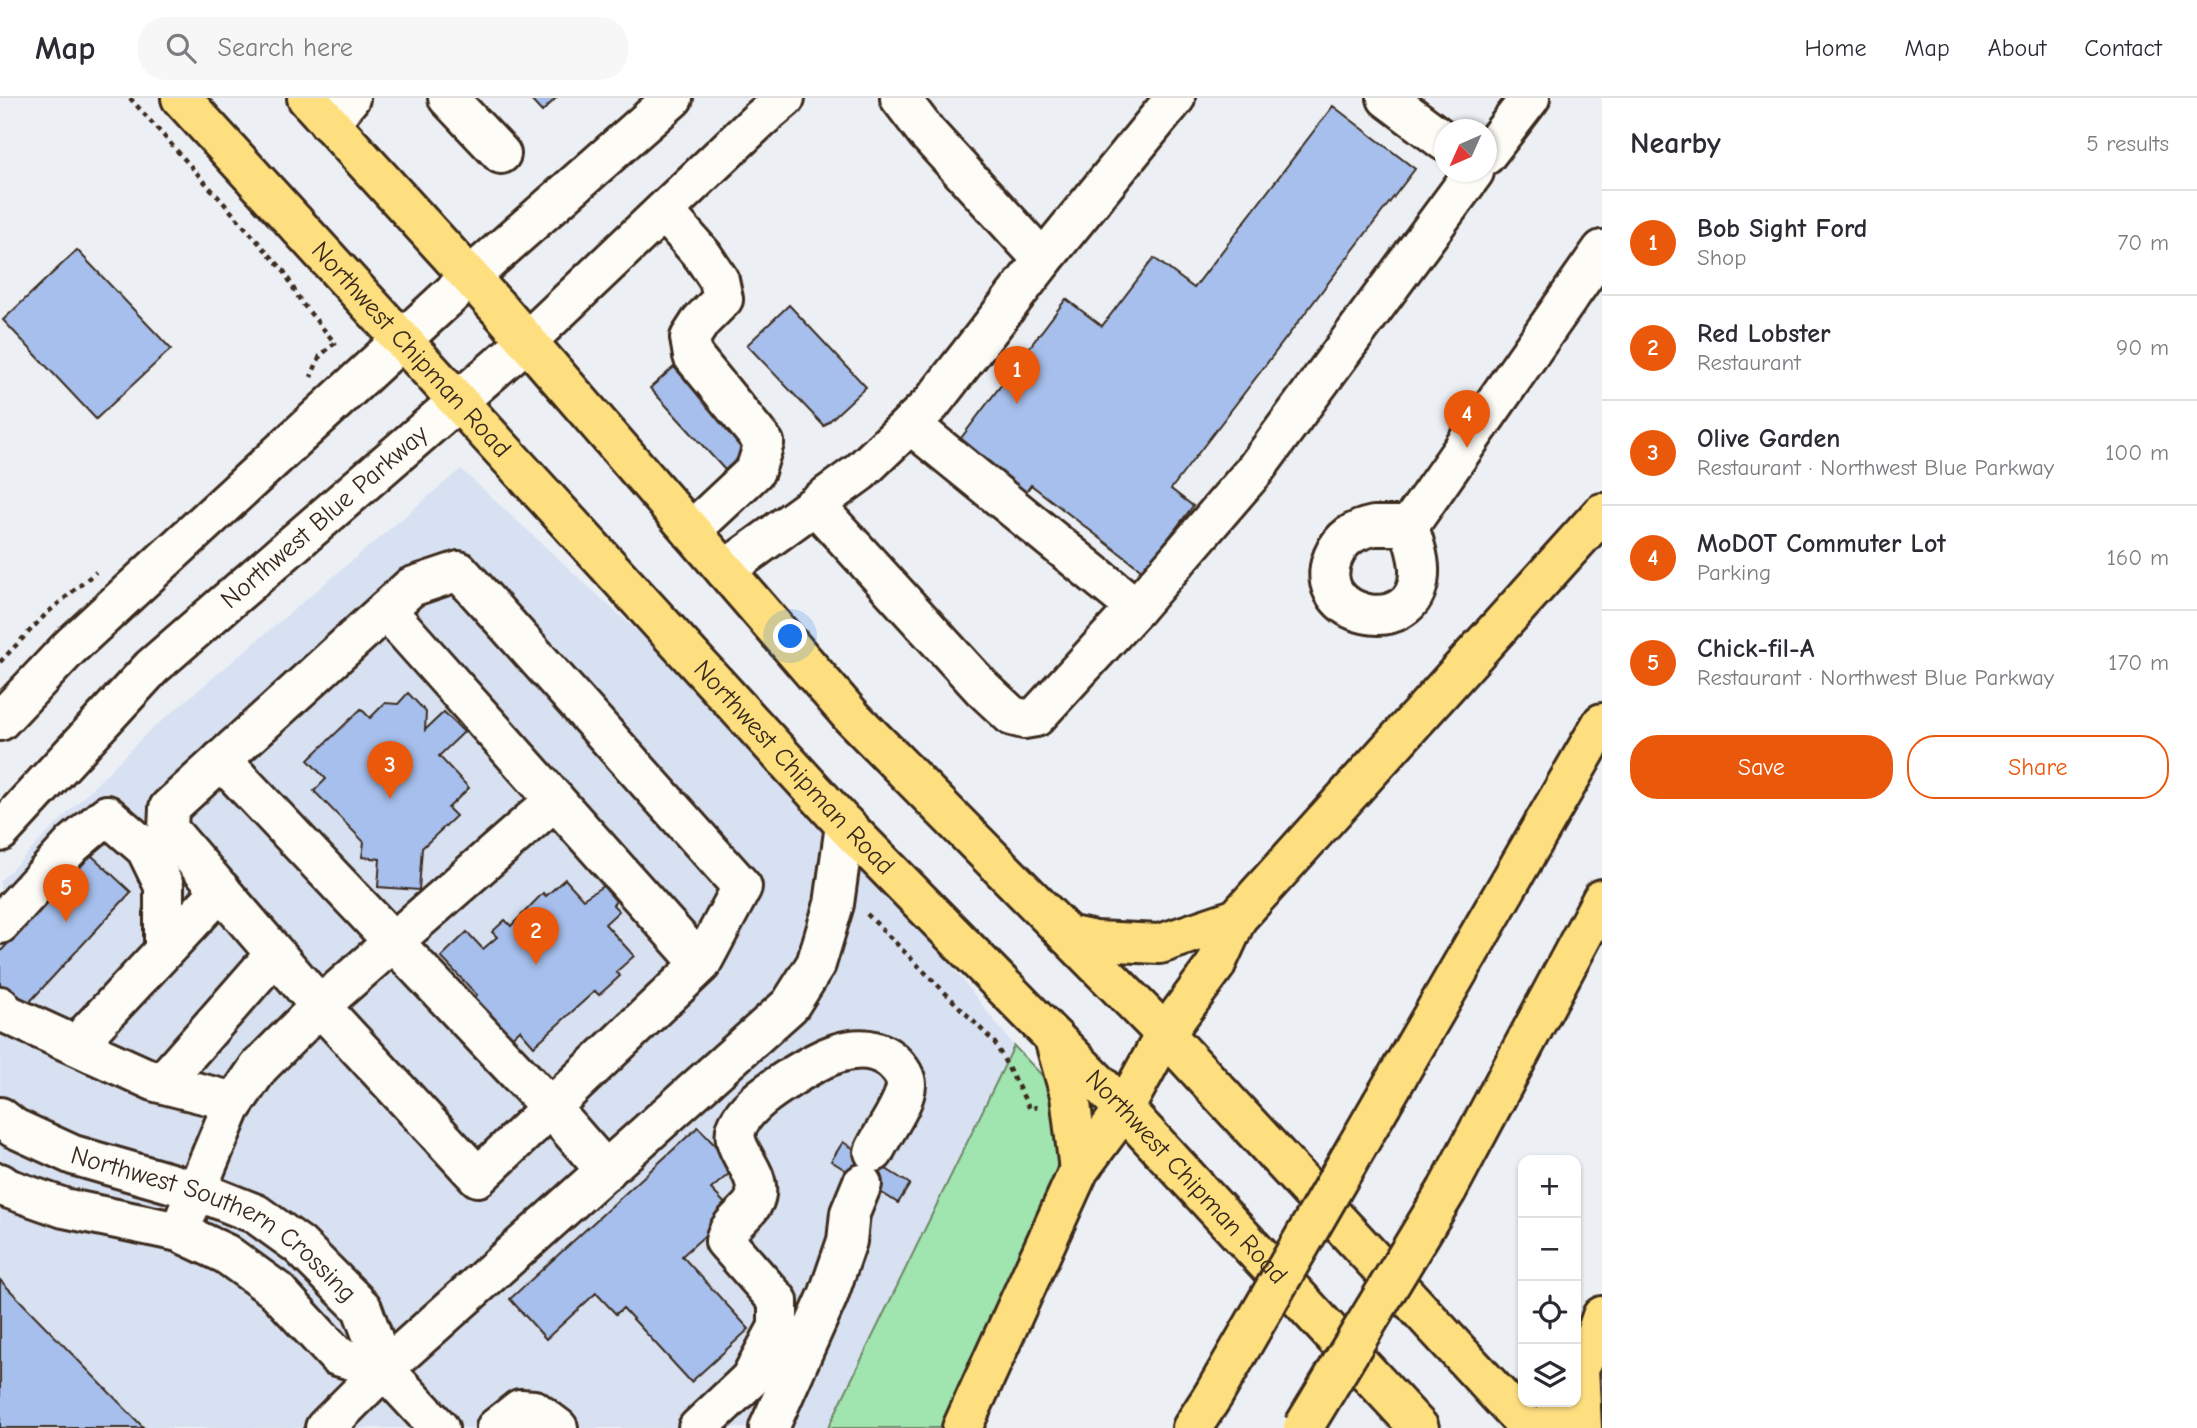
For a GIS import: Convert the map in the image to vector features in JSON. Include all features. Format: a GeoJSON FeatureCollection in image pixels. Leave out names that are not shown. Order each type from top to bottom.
{"type":"FeatureCollection","features":[{"type":"Feature","properties":{"kind":"main road","name":"Northwest Chipman Road"},"geometry":{"type":"LineString","coordinates":[[181,98],[845,825],[1124,1109],[1419,1428]]}},
{"type":"Feature","properties":{"kind":"main road"},"geometry":{"type":"LineString","coordinates":[[329,106],[470,277],[852,717],[1165,1034],[1530,1428]]}},
{"type":"Feature","properties":{"kind":"main road"},"geometry":{"type":"LineString","coordinates":[[962,1428],[1079,1170],[1124,1109],[1165,1034],[1215,965],[1237,918],[1602,513]]}},
{"type":"Feature","properties":{"kind":"main road"},"geometry":{"type":"LineString","coordinates":[[1192,1428],[1602,723]]}},
{"type":"Feature","properties":{"kind":"main road"},"geometry":{"type":"LineString","coordinates":[[1303,1428],[1447,1190],[1602,899]]}},
{"type":"Feature","properties":{"kind":"main road"},"geometry":{"type":"LineString","coordinates":[[1067,935],[1095,941],[1160,944],[1237,918]]}},
{"type":"Feature","properties":{"kind":"main road"},"geometry":{"type":"LineString","coordinates":[[1054,1038],[1070,1095],[1079,1170]]}},
{"type":"Feature","properties":{"kind":"main road"},"geometry":{"type":"LineString","coordinates":[[1581,1362],[1602,1316]]}},
{"type":"Feature","properties":{"kind":"main road"},"geometry":{"type":"LineString","coordinates":[[1549,1428],[1560,1407]]}},
{"type":"Feature","properties":{"kind":"main road"},"geometry":{"type":"LineString","coordinates":[[1580,1407],[1582,1428]]}},
{"type":"Feature","properties":{"kind":"street"},"geometry":{"type":"LineString","coordinates":[[448,98],[501,154]]}},
{"type":"Feature","properties":{"kind":"street"},"geometry":{"type":"LineString","coordinates":[[0,721],[70,647],[470,277],[673,98]]}},
{"type":"Feature","properties":{"kind":"street","name":"Northwest Blue Parkway"},"geometry":{"type":"LineString","coordinates":[[0,832],[152,667],[527,341],[785,98]]}},
{"type":"Feature","properties":{"kind":"street"},"geometry":{"type":"LineString","coordinates":[[900,98],[926,131],[1043,260]]}},
{"type":"Feature","properties":{"kind":"street"},"geometry":{"type":"LineString","coordinates":[[725,570],[860,471],[931,404],[1043,260],[1175,98]]}},
{"type":"Feature","properties":{"kind":"street"},"geometry":{"type":"LineString","coordinates":[[1387,98],[1434,133]]}},
{"type":"Feature","properties":{"kind":"street"},"geometry":{"type":"LineString","coordinates":[[1497,142],[1530,98]]}},
{"type":"Feature","properties":{"kind":"street"},"geometry":{"type":"LineString","coordinates":[[815,505],[982,688],[1012,716],[1024,719],[1036,717],[1136,608],[1254,471],[1468,182]]}},
{"type":"Feature","properties":{"kind":"street"},"geometry":{"type":"LineString","coordinates":[[664,211],[703,256],[719,280],[723,299],[701,321],[690,338],[693,356],[764,443],[755,471],[691,531]]}},
{"type":"Feature","properties":{"kind":"street"},"geometry":{"type":"LineString","coordinates":[[1409,526],[1602,250]]}},
{"type":"Feature","properties":{"kind":"street"},"geometry":{"type":"LineString","coordinates":[[910,424],[1136,608]]}},
{"type":"Feature","properties":{"kind":"street"},"geometry":{"type":"LineString","coordinates":[[459,571],[742,887],[701,964],[478,1177],[320,1006],[168,829],[169,808],[221,760],[411,587],[459,571]]}},
{"type":"Feature","properties":{"kind":"street"},"geometry":{"type":"LineString","coordinates":[[386,610],[701,964]]}},
{"type":"Feature","properties":{"kind":"street"},"geometry":{"type":"LineString","coordinates":[[221,760],[551,1108],[606,1171]]}},
{"type":"Feature","properties":{"kind":"street"},"geometry":{"type":"LineString","coordinates":[[179,1232],[230,1108],[259,1067],[320,1006],[555,800]]}},
{"type":"Feature","properties":{"kind":"street"},"geometry":{"type":"LineString","coordinates":[[0,924],[73,844],[107,815],[146,849],[164,886],[164,950]]}},
{"type":"Feature","properties":{"kind":"street"},"geometry":{"type":"LineString","coordinates":[[325,1428],[384,1369],[790,1005],[816,964],[834,904],[845,825]]}},
{"type":"Feature","properties":{"kind":"street"},"geometry":{"type":"LineString","coordinates":[[92,1053],[88,1032],[221,890]]}},
{"type":"Feature","properties":{"kind":"street"},"geometry":{"type":"LineString","coordinates":[[162,1083],[275,954]]}},
{"type":"Feature","properties":{"kind":"street"},"geometry":{"type":"LineString","coordinates":[[0,1006],[7,1014],[162,1083],[235,1102]]}},
{"type":"Feature","properties":{"kind":"street"},"geometry":{"type":"LineString","coordinates":[[698,1428],[750,1379],[778,1327],[778,1301],[725,1241],[727,1230],[756,1198],[757,1189],[734,1131],[741,1118],[768,1093],[812,1064],[827,1056],[870,1049],[895,1063],[905,1076],[906,1087],[850,1213],[847,1241],[828,1296],[769,1428]]}},
{"type":"Feature","properties":{"kind":"street","name":"Northwest Southern Crossing"},"geometry":{"type":"LineString","coordinates":[[0,1118],[14,1128],[73,1155],[198,1191],[256,1214],[299,1245],[362,1308],[384,1369],[439,1428]]}},
{"type":"Feature","properties":{"kind":"street","name":"Northwest Southern Crossing"},"geometry":{"type":"LineString","coordinates":[[0,1183],[7,1188],[64,1208],[179,1232],[226,1254],[277,1291],[337,1356],[384,1369]]}},
{"type":"Feature","properties":{"kind":"street"},"geometry":{"type":"LineString","coordinates":[[496,1428],[520,1409],[534,1410],[558,1428]]}},
{"type":"Feature","properties":{"kind":"path"},"geometry":{"type":"LineString","coordinates":[[130,98],[284,271],[301,302],[335,343],[320,356],[309,381]]}},
{"type":"Feature","properties":{"kind":"path"},"geometry":{"type":"LineString","coordinates":[[0,662],[47,613],[100,569]]}},
{"type":"Feature","properties":{"kind":"shaded area"},"geometry":{"type":"Polygon","coordinates":[[[461,469],[830,809],[1014,1046],[828,1428],[0,1428],[0,881],[146,734],[461,469]]]}},
{"type":"Feature","properties":{"kind":"green space"},"geometry":{"type":"Polygon","coordinates":[[[1014,1046],[1054,1088],[1058,1157],[1055,1179],[940,1428],[828,1428],[1014,1046]]]}},
{"type":"Feature","properties":{"kind":"building"},"geometry":{"type":"Polygon","coordinates":[[[529,98],[556,98],[542,112],[529,98]]]}},
{"type":"Feature","properties":{"kind":"building"},"geometry":{"type":"Polygon","coordinates":[[[1333,106],[1415,169],[1171,489],[1193,506],[1143,571],[1031,485],[1019,502],[952,450],[1066,299],[1102,326],[1154,258],[1194,288],[1333,106]]]}},
{"type":"Feature","properties":{"kind":"building"},"geometry":{"type":"Polygon","coordinates":[[[77,250],[171,349],[96,419],[3,320],[77,250]]]}},
{"type":"Feature","properties":{"kind":"building"},"geometry":{"type":"Polygon","coordinates":[[[789,305],[866,387],[824,426],[747,345],[789,305]]]}},
{"type":"Feature","properties":{"kind":"building"},"geometry":{"type":"Polygon","coordinates":[[[674,367],[748,449],[725,470],[650,388],[674,367]]]}},
{"type":"Feature","properties":{"kind":"building"},"geometry":{"type":"Polygon","coordinates":[[[408,693],[426,712],[425,730],[444,712],[464,732],[439,756],[469,788],[448,808],[456,816],[422,848],[419,890],[378,887],[380,859],[362,857],[364,842],[314,791],[326,779],[308,760],[361,709],[370,718],[385,703],[398,704],[408,693]]]}},
{"type":"Feature","properties":{"kind":"building"},"geometry":{"type":"Polygon","coordinates":[[[90,854],[131,892],[25,1007],[0,984],[0,952],[90,854]]]}},
{"type":"Feature","properties":{"kind":"building"},"geometry":{"type":"Polygon","coordinates":[[[565,879],[583,899],[603,886],[616,901],[613,905],[619,911],[605,924],[634,956],[616,972],[620,976],[599,995],[595,991],[534,1046],[520,1030],[509,1040],[472,1000],[477,995],[441,957],[467,932],[483,949],[497,937],[492,932],[505,920],[511,926],[543,893],[546,896],[565,879]]]}},
{"type":"Feature","properties":{"kind":"building"},"geometry":{"type":"Polygon","coordinates":[[[698,1127],[736,1168],[711,1189],[732,1211],[682,1256],[749,1329],[691,1382],[623,1308],[616,1314],[596,1293],[546,1339],[510,1299],[698,1127]]]}},
{"type":"Feature","properties":{"kind":"building"},"geometry":{"type":"Polygon","coordinates":[[[843,1142],[910,1184],[898,1203],[831,1161],[843,1142]]]}},
{"type":"Feature","properties":{"kind":"building"},"geometry":{"type":"Polygon","coordinates":[[[0,1280],[144,1428],[0,1428],[0,1280]]]}},
{"type":"Feature","properties":{"kind":"place","name":"Bob Sight Ford"},"geometry":{"type":"Point","coordinates":[1017,404]}},
{"type":"Feature","properties":{"kind":"place","name":"MoDOT Commuter Lot"},"geometry":{"type":"Point","coordinates":[1467,448]}},
{"type":"Feature","properties":{"kind":"place","name":"Olive Garden"},"geometry":{"type":"Point","coordinates":[390,799]}},
{"type":"Feature","properties":{"kind":"place","name":"Chick-fil-A"},"geometry":{"type":"Point","coordinates":[66,922]}},
{"type":"Feature","properties":{"kind":"place","name":"Red Lobster"},"geometry":{"type":"Point","coordinates":[536,965]}}]}
